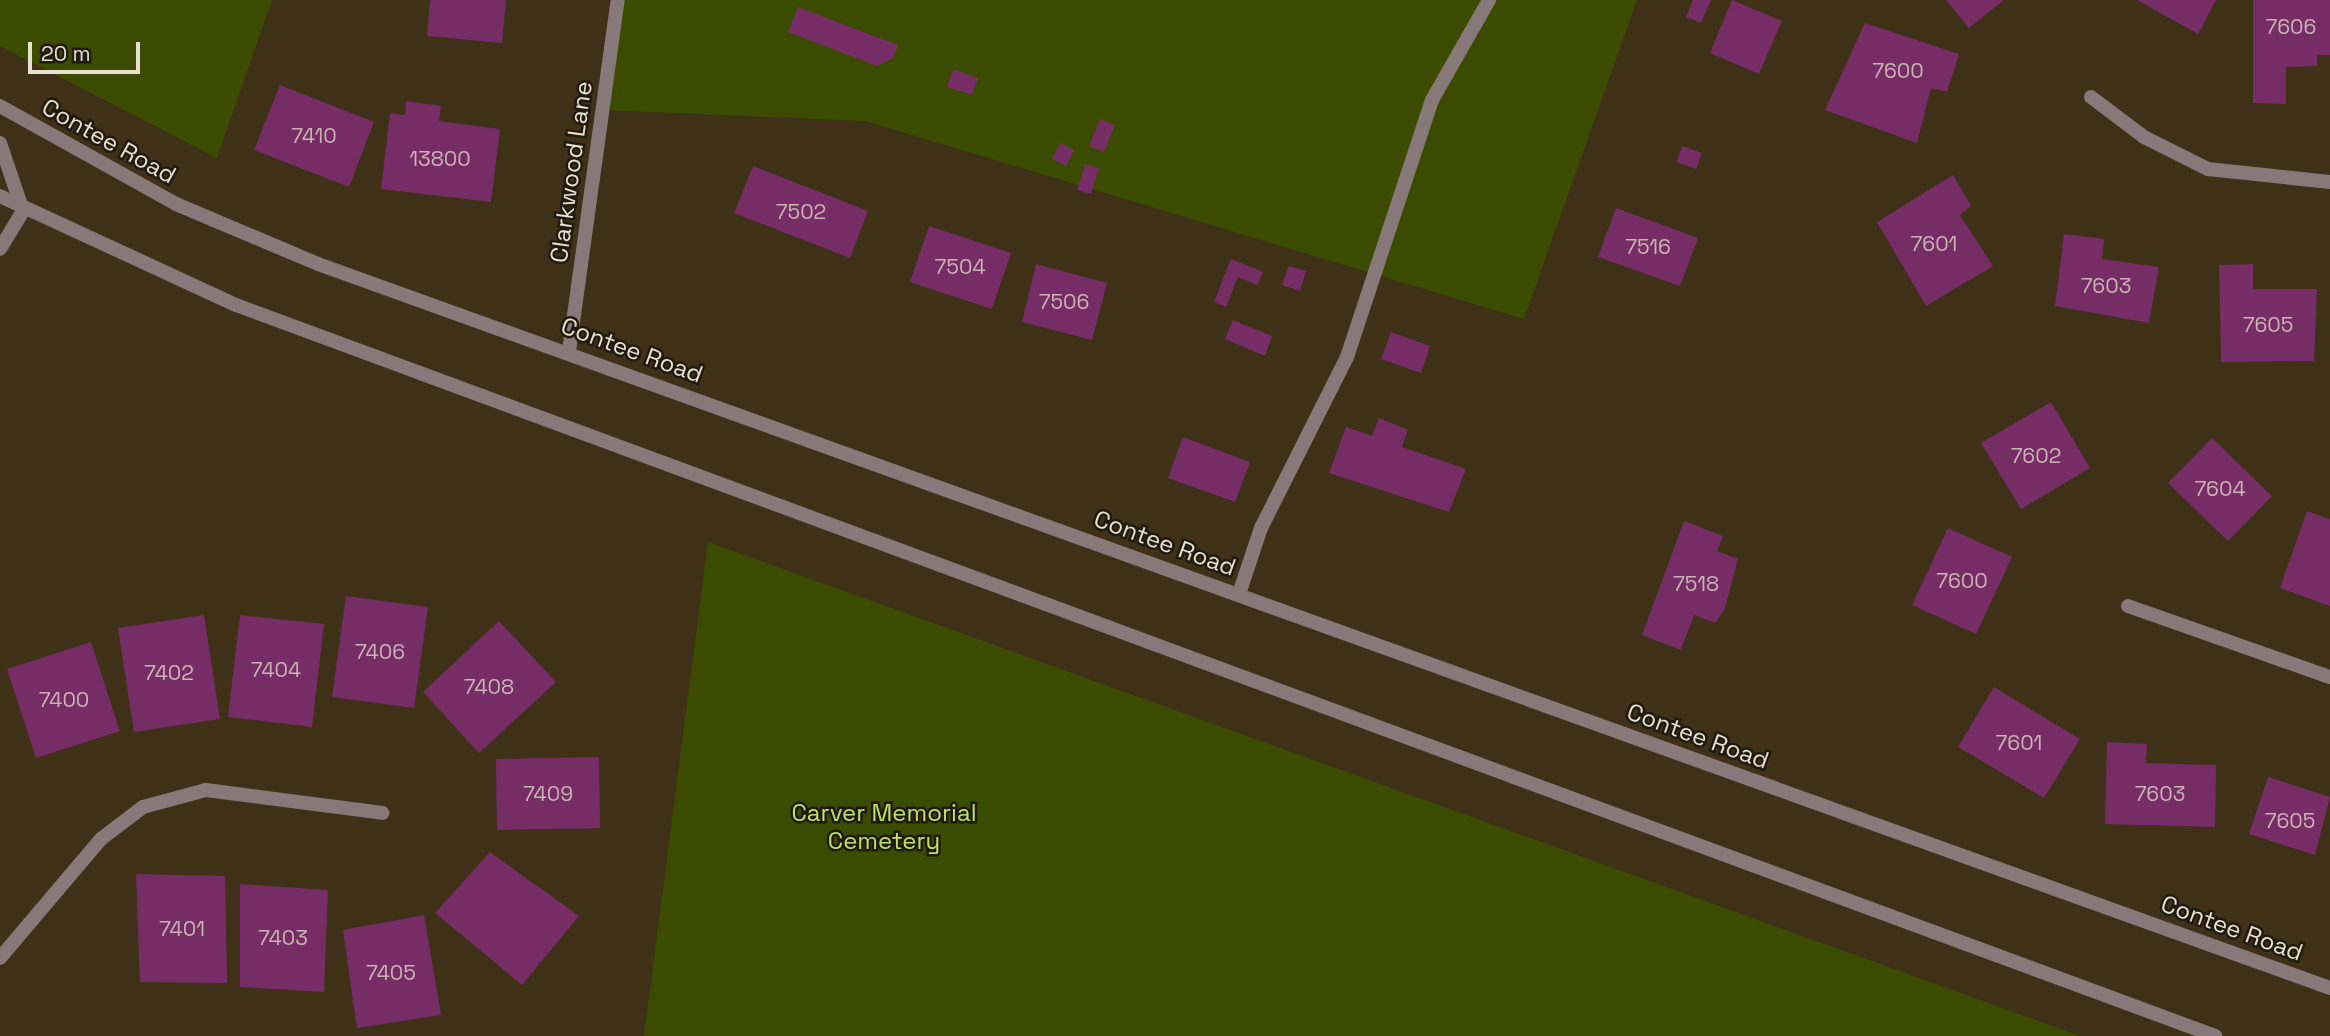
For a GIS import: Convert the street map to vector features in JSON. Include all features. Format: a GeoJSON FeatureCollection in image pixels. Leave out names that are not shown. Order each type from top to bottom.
{"type":"FeatureCollection","features":[{"type":"Feature","properties":{"kind":"street","name":"Clarkwood Lane"},"geometry":{"type":"LineString","coordinates":[[569,351],[618,0]]}},
{"type":"Feature","properties":{"kind":"street"},"geometry":{"type":"LineString","coordinates":[[1239,594],[1261,528],[1347,357],[1432,100],[1489,0]]}},
{"type":"Feature","properties":{"kind":"street"},"geometry":{"type":"LineString","coordinates":[[2091,97],[2144,137],[2208,169],[2330,182]]}},
{"type":"Feature","properties":{"kind":"street","name":"Contee Road"},"geometry":{"type":"LineString","coordinates":[[0,106],[176,204],[318,264],[569,351],[2330,988]]}},
{"type":"Feature","properties":{"kind":"street"},"geometry":{"type":"LineString","coordinates":[[0,143],[23,211],[0,249]]}},
{"type":"Feature","properties":{"kind":"street"},"geometry":{"type":"LineString","coordinates":[[0,196],[23,211],[236,305],[2215,1036]]}},
{"type":"Feature","properties":{"kind":"street"},"geometry":{"type":"LineString","coordinates":[[2128,606],[2330,677]]}},
{"type":"Feature","properties":{"kind":"street"},"geometry":{"type":"LineString","coordinates":[[0,958],[101,839],[143,807],[206,790],[383,813]]}},
{"type":"Feature","properties":{"kind":"green space"},"geometry":{"type":"Polygon","coordinates":[[[0,0],[272,0],[217,158],[0,46],[0,0]]]}},
{"type":"Feature","properties":{"kind":"green space"},"geometry":{"type":"Polygon","coordinates":[[[618,0],[1637,0],[1524,319],[865,121],[603,110],[618,0]]]}},
{"type":"Feature","properties":{"kind":"green space","name":"Carver Memorial Cemetery"},"geometry":{"type":"Polygon","coordinates":[[[708,542],[2080,1036],[644,1036],[708,542]]]}},
{"type":"Feature","properties":{"kind":"building"},"geometry":{"type":"Polygon","coordinates":[[[430,0],[506,0],[502,43],[427,36],[430,0]]]}},
{"type":"Feature","properties":{"kind":"building"},"geometry":{"type":"Polygon","coordinates":[[[1693,0],[1711,0],[1701,23],[1686,17],[1693,0]]]}},
{"type":"Feature","properties":{"kind":"building"},"geometry":{"type":"Polygon","coordinates":[[[1732,0],[1782,21],[1759,74],[1710,53],[1732,0]]]}},
{"type":"Feature","properties":{"kind":"building"},"geometry":{"type":"Polygon","coordinates":[[[1946,0],[2004,0],[1969,28],[1946,0]]]}},
{"type":"Feature","properties":{"kind":"building"},"geometry":{"type":"Polygon","coordinates":[[[2137,0],[2216,0],[2198,34],[2137,0]]]}},
{"type":"Feature","properties":{"kind":"building"},"geometry":{"type":"Polygon","coordinates":[[[2253,0],[2330,0],[2330,55],[2317,55],[2317,66],[2286,67],[2286,104],[2253,103],[2253,0]]]}},
{"type":"Feature","properties":{"kind":"building"},"geometry":{"type":"Polygon","coordinates":[[[798,7],[898,45],[893,58],[877,66],[788,32],[798,7]]]}},
{"type":"Feature","properties":{"kind":"building"},"geometry":{"type":"Polygon","coordinates":[[[1865,23],[1959,54],[1947,92],[1931,88],[1917,143],[1825,110],[1865,23]]]}},
{"type":"Feature","properties":{"kind":"building"},"geometry":{"type":"Polygon","coordinates":[[[953,69],[978,78],[972,95],[947,87],[953,69]]]}},
{"type":"Feature","properties":{"kind":"building"},"geometry":{"type":"Polygon","coordinates":[[[280,85],[374,122],[349,187],[254,150],[280,85]]]}},
{"type":"Feature","properties":{"kind":"building"},"geometry":{"type":"Polygon","coordinates":[[[406,101],[441,106],[439,121],[500,129],[491,202],[381,189],[390,113],[405,115],[406,101]]]}},
{"type":"Feature","properties":{"kind":"building"},"geometry":{"type":"Polygon","coordinates":[[[1100,119],[1115,125],[1104,152],[1089,146],[1100,119]]]}},
{"type":"Feature","properties":{"kind":"building"},"geometry":{"type":"Polygon","coordinates":[[[1060,143],[1074,150],[1066,166],[1052,159],[1060,143]]]}},
{"type":"Feature","properties":{"kind":"building"},"geometry":{"type":"Polygon","coordinates":[[[1682,146],[1702,153],[1696,169],[1677,162],[1682,146]]]}},
{"type":"Feature","properties":{"kind":"building"},"geometry":{"type":"Polygon","coordinates":[[[1085,164],[1099,168],[1091,194],[1077,190],[1085,164]]]}},
{"type":"Feature","properties":{"kind":"building"},"geometry":{"type":"Polygon","coordinates":[[[753,166],[868,211],[850,258],[734,213],[753,166]]]}},
{"type":"Feature","properties":{"kind":"building"},"geometry":{"type":"Polygon","coordinates":[[[1953,175],[1971,206],[1960,215],[1993,266],[1926,306],[1877,222],[1953,175]]]}},
{"type":"Feature","properties":{"kind":"building"},"geometry":{"type":"Polygon","coordinates":[[[1616,208],[1698,238],[1680,286],[1598,257],[1616,208]]]}},
{"type":"Feature","properties":{"kind":"building"},"geometry":{"type":"Polygon","coordinates":[[[929,226],[1011,253],[992,309],[910,282],[929,226]]]}},
{"type":"Feature","properties":{"kind":"building"},"geometry":{"type":"Polygon","coordinates":[[[2064,234],[2104,239],[2102,259],[2159,267],[2149,323],[2055,306],[2064,234]]]}},
{"type":"Feature","properties":{"kind":"building"},"geometry":{"type":"Polygon","coordinates":[[[1231,259],[1263,272],[1257,285],[1238,277],[1226,307],[1214,302],[1231,259]]]}},
{"type":"Feature","properties":{"kind":"building"},"geometry":{"type":"Polygon","coordinates":[[[1036,264],[1107,283],[1092,340],[1022,322],[1036,264]]]}},
{"type":"Feature","properties":{"kind":"building"},"geometry":{"type":"Polygon","coordinates":[[[2253,264],[2253,289],[2317,289],[2314,361],[2221,362],[2219,265],[2253,264]]]}},
{"type":"Feature","properties":{"kind":"building"},"geometry":{"type":"Polygon","coordinates":[[[1289,266],[1306,271],[1300,291],[1282,285],[1289,266]]]}},
{"type":"Feature","properties":{"kind":"building"},"geometry":{"type":"Polygon","coordinates":[[[1233,320],[1272,336],[1265,356],[1225,339],[1233,320]]]}},
{"type":"Feature","properties":{"kind":"building"},"geometry":{"type":"Polygon","coordinates":[[[1391,332],[1430,346],[1421,373],[1381,359],[1391,332]]]}},
{"type":"Feature","properties":{"kind":"building"},"geometry":{"type":"Polygon","coordinates":[[[2051,402],[2090,468],[2021,509],[1981,443],[2051,402]]]}},
{"type":"Feature","properties":{"kind":"building"},"geometry":{"type":"Polygon","coordinates":[[[1379,418],[1408,430],[1402,447],[1466,469],[1449,512],[1329,473],[1346,427],[1372,436],[1379,418]]]}},
{"type":"Feature","properties":{"kind":"building"},"geometry":{"type":"Polygon","coordinates":[[[1183,437],[1250,462],[1235,502],[1168,478],[1183,437]]]}},
{"type":"Feature","properties":{"kind":"building"},"geometry":{"type":"Polygon","coordinates":[[[2212,438],[2272,496],[2228,541],[2168,483],[2212,438]]]}},
{"type":"Feature","properties":{"kind":"building"},"geometry":{"type":"Polygon","coordinates":[[[2307,511],[2330,519],[2330,606],[2280,588],[2307,511]]]}},
{"type":"Feature","properties":{"kind":"building"},"geometry":{"type":"Polygon","coordinates":[[[1684,521],[1723,536],[1717,551],[1738,559],[1725,608],[1715,623],[1694,615],[1681,650],[1642,635],[1684,521]]]}},
{"type":"Feature","properties":{"kind":"building"},"geometry":{"type":"Polygon","coordinates":[[[1948,528],[2012,557],[1976,634],[1912,605],[1948,528]]]}},
{"type":"Feature","properties":{"kind":"building"},"geometry":{"type":"Polygon","coordinates":[[[346,596],[428,607],[414,708],[332,697],[346,596]]]}},
{"type":"Feature","properties":{"kind":"building"},"geometry":{"type":"Polygon","coordinates":[[[204,615],[220,719],[134,732],[118,628],[204,615]]]}},
{"type":"Feature","properties":{"kind":"building"},"geometry":{"type":"Polygon","coordinates":[[[240,615],[324,624],[312,727],[228,717],[240,615]]]}},
{"type":"Feature","properties":{"kind":"building"},"geometry":{"type":"Polygon","coordinates":[[[499,621],[556,682],[479,753],[423,692],[499,621]]]}},
{"type":"Feature","properties":{"kind":"building"},"geometry":{"type":"Polygon","coordinates":[[[91,642],[120,731],[36,758],[7,669],[91,642]]]}},
{"type":"Feature","properties":{"kind":"building"},"geometry":{"type":"Polygon","coordinates":[[[1994,687],[2080,739],[2044,798],[1958,747],[1994,687]]]}},
{"type":"Feature","properties":{"kind":"building"},"geometry":{"type":"Polygon","coordinates":[[[2107,742],[2147,744],[2146,763],[2216,765],[2215,827],[2105,824],[2107,742]]]}},
{"type":"Feature","properties":{"kind":"building"},"geometry":{"type":"Polygon","coordinates":[[[599,757],[600,828],[497,830],[496,759],[599,757]]]}},
{"type":"Feature","properties":{"kind":"building"},"geometry":{"type":"Polygon","coordinates":[[[2268,777],[2330,797],[2315,855],[2249,834],[2268,777]]]}},
{"type":"Feature","properties":{"kind":"building"},"geometry":{"type":"Polygon","coordinates":[[[490,852],[579,916],[522,985],[435,913],[490,852]]]}},
{"type":"Feature","properties":{"kind":"building"},"geometry":{"type":"Polygon","coordinates":[[[136,874],[225,876],[227,983],[140,982],[136,874]]]}},
{"type":"Feature","properties":{"kind":"building"},"geometry":{"type":"Polygon","coordinates":[[[240,884],[328,890],[324,992],[240,987],[240,884]]]}},
{"type":"Feature","properties":{"kind":"building"},"geometry":{"type":"Polygon","coordinates":[[[424,915],[441,1015],[357,1028],[343,930],[424,915]]]}}]}
